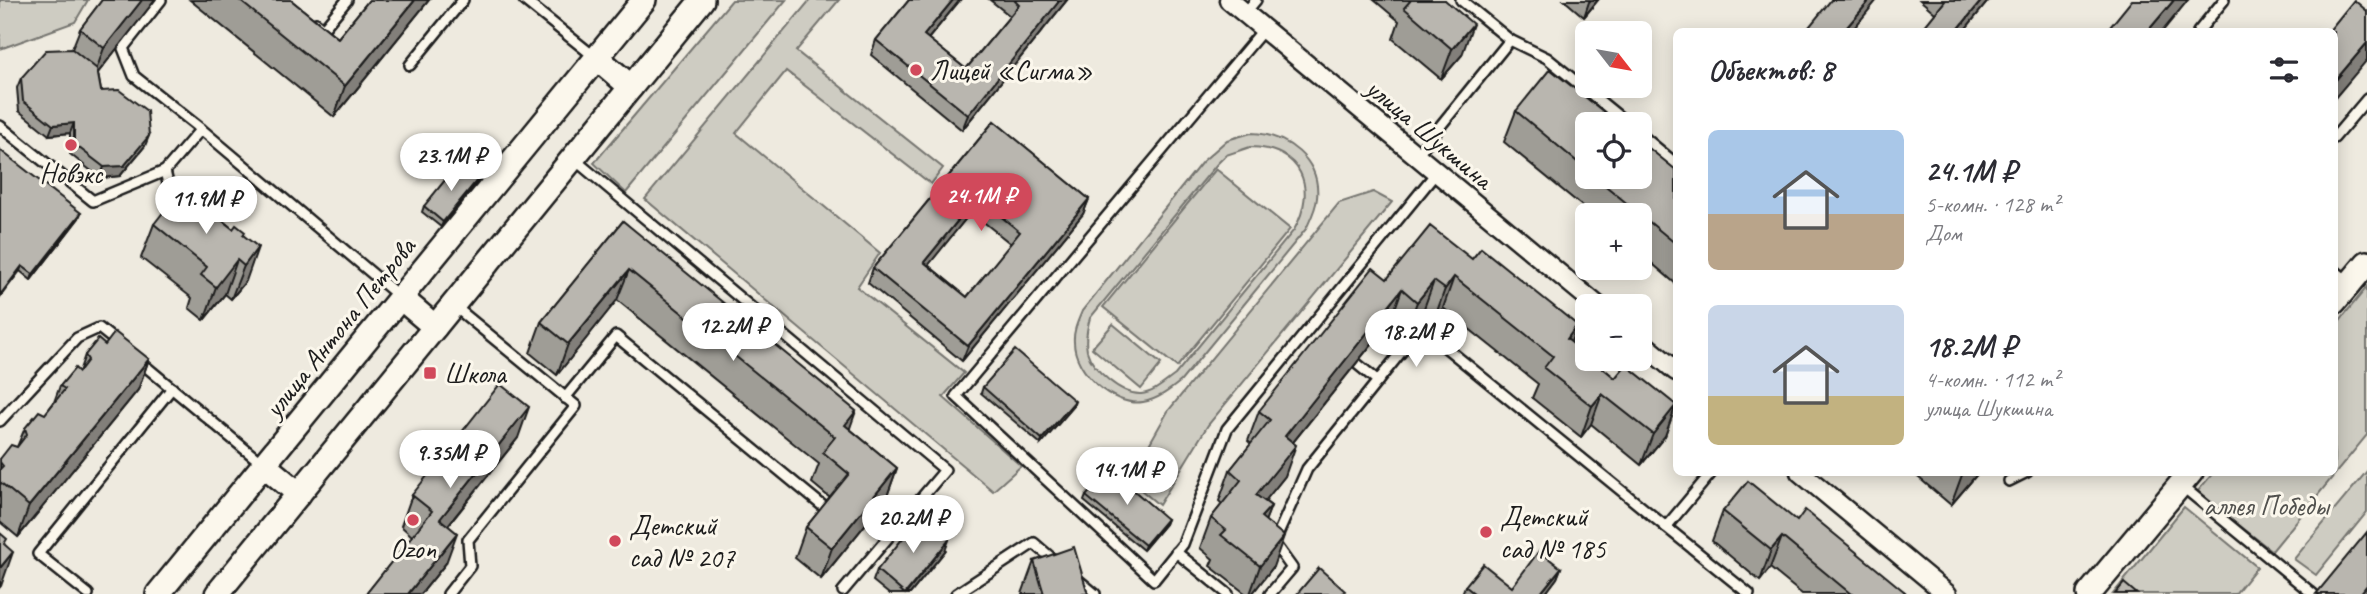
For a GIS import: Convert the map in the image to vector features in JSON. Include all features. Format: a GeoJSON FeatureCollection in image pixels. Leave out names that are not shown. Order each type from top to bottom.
{"type":"FeatureCollection","features":[{"type":"Feature","properties":{"kind":"street","name":"улица Антона Петрова"},"geometry":{"type":"LineString","coordinates":[[158,594],[644,0]]}},
{"type":"Feature","properties":{"kind":"street"},"geometry":{"type":"LineString","coordinates":[[217,594],[702,0]]}},
{"type":"Feature","properties":{"kind":"street","name":"улица Шукшина"},"geometry":{"type":"LineString","coordinates":[[1229,0],[1250,7],[1264,29],[1583,294]]}},
{"type":"Feature","properties":{"kind":"street"},"geometry":{"type":"LineString","coordinates":[[597,58],[631,87]]}},
{"type":"Feature","properties":{"kind":"street"},"geometry":{"type":"LineString","coordinates":[[2343,276],[2367,263]]}},
{"type":"Feature","properties":{"kind":"street"},"geometry":{"type":"LineString","coordinates":[[401,299],[435,327]]}},
{"type":"Feature","properties":{"kind":"street"},"geometry":{"type":"LineString","coordinates":[[1652,351],[1673,368]]}},
{"type":"Feature","properties":{"kind":"street"},"geometry":{"type":"LineString","coordinates":[[264,465],[299,494]]}},
{"type":"Feature","properties":{"kind":"street"},"geometry":{"type":"LineString","coordinates":[[1805,476],[1947,594]]}},
{"type":"Feature","properties":{"kind":"street"},"geometry":{"type":"LineString","coordinates":[[2089,594],[2186,479]]}},
{"type":"Feature","properties":{"kind":"lane"},"geometry":{"type":"LineString","coordinates":[[161,0],[123,48],[134,76],[201,129],[401,299]]}},
{"type":"Feature","properties":{"kind":"lane"},"geometry":{"type":"LineString","coordinates":[[304,15],[323,29],[347,0]]}},
{"type":"Feature","properties":{"kind":"lane"},"geometry":{"type":"LineString","coordinates":[[410,65],[463,0]]}},
{"type":"Feature","properties":{"kind":"lane"},"geometry":{"type":"LineString","coordinates":[[524,0],[597,58]]}},
{"type":"Feature","properties":{"kind":"lane"},"geometry":{"type":"LineString","coordinates":[[1461,0],[1510,40],[1547,58],[1613,112]]}},
{"type":"Feature","properties":{"kind":"lane"},"geometry":{"type":"LineString","coordinates":[[2202,28],[2224,0]]}},
{"type":"Feature","properties":{"kind":"lane"},"geometry":{"type":"LineString","coordinates":[[1264,29],[956,396],[1154,580],[1183,544],[1227,429],[1436,173]]}},
{"type":"Feature","properties":{"kind":"lane"},"geometry":{"type":"LineString","coordinates":[[1416,156],[1510,40]]}},
{"type":"Feature","properties":{"kind":"lane"},"geometry":{"type":"LineString","coordinates":[[2338,133],[2367,99]]}},
{"type":"Feature","properties":{"kind":"lane"},"geometry":{"type":"LineString","coordinates":[[0,126],[93,201],[164,171],[201,129]]}},
{"type":"Feature","properties":{"kind":"lane"},"geometry":{"type":"LineString","coordinates":[[1652,144],[1673,162]]}},
{"type":"Feature","properties":{"kind":"lane"},"geometry":{"type":"LineString","coordinates":[[573,158],[945,470],[844,591]]}},
{"type":"Feature","properties":{"kind":"lane"},"geometry":{"type":"LineString","coordinates":[[164,171],[169,188]]}},
{"type":"Feature","properties":{"kind":"lane"},"geometry":{"type":"LineString","coordinates":[[448,594],[470,566],[468,540],[576,406],[453,305]]}},
{"type":"Feature","properties":{"kind":"lane"},"geometry":{"type":"LineString","coordinates":[[1311,326],[1320,333]]}},
{"type":"Feature","properties":{"kind":"lane"},"geometry":{"type":"LineString","coordinates":[[0,421],[77,338],[99,328],[264,465]]}},
{"type":"Feature","properties":{"kind":"lane"},"geometry":{"type":"LineString","coordinates":[[565,398],[616,336],[824,507]]}},
{"type":"Feature","properties":{"kind":"lane"},"geometry":{"type":"LineString","coordinates":[[1270,594],[1292,568],[1274,543],[1307,469],[1406,346],[1439,342],[1749,594]]}},
{"type":"Feature","properties":{"kind":"lane"},"geometry":{"type":"LineString","coordinates":[[1356,363],[1378,381]]}},
{"type":"Feature","properties":{"kind":"lane"},"geometry":{"type":"LineString","coordinates":[[88,594],[38,554],[172,388]]}},
{"type":"Feature","properties":{"kind":"lane"},"geometry":{"type":"LineString","coordinates":[[1666,527],[1709,476]]}},
{"type":"Feature","properties":{"kind":"lane"},"geometry":{"type":"LineString","coordinates":[[2009,481],[2018,476]]}},
{"type":"Feature","properties":{"kind":"lane"},"geometry":{"type":"LineString","coordinates":[[2186,479],[2314,594]]}},
{"type":"Feature","properties":{"kind":"lane"},"geometry":{"type":"LineString","coordinates":[[956,594],[1034,543],[1095,594]]}},
{"type":"Feature","properties":{"kind":"lane"},"geometry":{"type":"LineString","coordinates":[[1176,552],[1228,594]]}},
{"type":"Feature","properties":{"kind":"green space"},"geometry":{"type":"Polygon","coordinates":[[[0,0],[88,0],[75,22],[0,49],[0,0]]]}},
{"type":"Feature","properties":{"kind":"green space"},"geometry":{"type":"Polygon","coordinates":[[[732,0],[786,0],[626,193],[594,163],[732,0]]]}},
{"type":"Feature","properties":{"kind":"green space"},"geometry":{"type":"Polygon","coordinates":[[[810,0],[839,0],[796,51],[943,168],[931,184],[786,71],[736,133],[880,253],[857,287],[964,373],[943,397],[1021,466],[993,491],[645,199],[810,0]]]}},
{"type":"Feature","properties":{"kind":"green space"},"geometry":{"type":"Polygon","coordinates":[[[1251,133],[1264,135],[1277,138],[1299,152],[1307,161],[1317,184],[1313,214],[1306,229],[1181,381],[1148,401],[1131,402],[1120,399],[1097,385],[1081,365],[1074,338],[1082,311],[1202,162],[1227,140],[1251,133]],[[1250,147],[1226,155],[1090,318],[1087,351],[1101,373],[1117,386],[1141,394],[1159,387],[1175,375],[1294,230],[1301,214],[1304,185],[1293,162],[1268,149],[1250,147]]]}},
{"type":"Feature","properties":{"kind":"green space"},"geometry":{"type":"Polygon","coordinates":[[[1216,169],[1290,229],[1177,367],[1103,307],[1216,169]]]}},
{"type":"Feature","properties":{"kind":"green space"},"geometry":{"type":"Polygon","coordinates":[[[1373,192],[1392,202],[1208,425],[1159,505],[1129,480],[1168,411],[1339,203],[1373,192]]]}},
{"type":"Feature","properties":{"kind":"green space","name":"аллея Победы"},"geometry":{"type":"Polygon","coordinates":[[[2367,287],[2367,435],[2338,470],[2338,322],[2367,287]]]}},
{"type":"Feature","properties":{"kind":"green space"},"geometry":{"type":"Polygon","coordinates":[[[1113,324],[1161,364],[1141,389],[1092,348],[1113,324]]]}},
{"type":"Feature","properties":{"kind":"green space"},"geometry":{"type":"Polygon","coordinates":[[[2367,471],[2367,512],[2316,575],[2294,559],[2367,471]]]}},
{"type":"Feature","properties":{"kind":"green space","name":"аллея Победы"},"geometry":{"type":"Polygon","coordinates":[[[2210,476],[2333,476],[2272,551],[2197,492],[2210,476]]]}},
{"type":"Feature","properties":{"kind":"green space","name":"аллея Победы"},"geometry":{"type":"Polygon","coordinates":[[[2184,507],[2257,567],[2235,594],[2113,594],[2184,507]]]}},
{"type":"Feature","properties":{"kind":"building"},"geometry":{"type":"Polygon","coordinates":[[[102,0],[142,0],[104,48],[80,29],[102,0]]]}},
{"type":"Feature","properties":{"kind":"building"},"geometry":{"type":"Polygon","coordinates":[[[239,0],[291,0],[338,38],[369,0],[415,0],[345,86],[239,0]]]}},
{"type":"Feature","properties":{"kind":"building","name":"Лицей «Сигма»"},"geometry":{"type":"Polygon","coordinates":[[[909,0],[953,0],[924,35],[966,69],[1019,5],[1014,0],[1060,0],[968,115],[876,40],[909,0]]]}},
{"type":"Feature","properties":{"kind":"building"},"geometry":{"type":"Polygon","coordinates":[[[1411,0],[1445,0],[1473,24],[1452,49],[1404,8],[1411,0]]]}},
{"type":"Feature","properties":{"kind":"building"},"geometry":{"type":"Polygon","coordinates":[[[1831,0],[1870,0],[1848,28],[1808,28],[1831,0]]]}},
{"type":"Feature","properties":{"kind":"building"},"geometry":{"type":"Polygon","coordinates":[[[1943,0],[1982,0],[1959,28],[1923,28],[1945,1],[1943,0]]]}},
{"type":"Feature","properties":{"kind":"building"},"geometry":{"type":"Polygon","coordinates":[[[2132,0],[2174,0],[2150,28],[2109,28],[2132,0]]]}},
{"type":"Feature","properties":{"kind":"building"},"geometry":{"type":"Polygon","coordinates":[[[2354,0],[2367,11],[2367,43],[2338,77],[2338,28],[2331,28],[2354,0]]]}},
{"type":"Feature","properties":{"kind":"building"},"geometry":{"type":"Polygon","coordinates":[[[72,49],[97,69],[101,91],[119,90],[147,111],[149,136],[124,166],[104,167],[74,144],[74,123],[53,125],[23,101],[21,78],[46,50],[72,49]]]}},
{"type":"Feature","properties":{"kind":"building"},"geometry":{"type":"Polygon","coordinates":[[[1550,69],[1575,89],[1575,98],[1586,98],[1604,112],[1575,112],[1575,160],[1516,111],[1550,69]]]}},
{"type":"Feature","properties":{"kind":"building"},"geometry":{"type":"Polygon","coordinates":[[[994,121],[1089,199],[968,346],[873,268],[994,121]],[[977,197],[924,262],[967,297],[1020,232],[977,197]]]}},
{"type":"Feature","properties":{"kind":"building"},"geometry":{"type":"Polygon","coordinates":[[[0,150],[81,213],[33,274],[22,266],[0,295],[0,150]]]}},
{"type":"Feature","properties":{"kind":"building"},"geometry":{"type":"Polygon","coordinates":[[[1652,151],[1673,168],[1673,242],[1652,224],[1652,203],[1626,203],[1610,189],[1652,189],[1652,151]]]}},
{"type":"Feature","properties":{"kind":"building"},"geometry":{"type":"Polygon","coordinates":[[[458,164],[478,179],[443,222],[424,206],[458,164]]]}},
{"type":"Feature","properties":{"kind":"building"},"geometry":{"type":"Polygon","coordinates":[[[195,186],[210,198],[204,206],[233,229],[236,225],[245,232],[243,235],[258,247],[244,266],[237,260],[216,287],[201,275],[207,267],[154,224],[168,206],[175,211],[195,186]]]}},
{"type":"Feature","properties":{"kind":"building"},"geometry":{"type":"Polygon","coordinates":[[[623,221],[856,411],[845,425],[897,468],[832,548],[806,527],[849,474],[823,452],[835,437],[629,270],[568,344],[541,322],[623,221]]]}},
{"type":"Feature","properties":{"kind":"building"},"geometry":{"type":"Polygon","coordinates":[[[1430,226],[1472,259],[1481,248],[1575,323],[1567,339],[1575,345],[1575,371],[1607,371],[1615,378],[1621,371],[1634,371],[1673,403],[1673,409],[1653,434],[1602,394],[1592,406],[1544,368],[1553,356],[1454,277],[1445,289],[1434,281],[1417,302],[1402,289],[1285,436],[1296,445],[1256,495],[1271,506],[1261,517],[1284,536],[1260,566],[1221,535],[1226,530],[1211,518],[1241,480],[1230,470],[1270,420],[1259,411],[1373,268],[1387,279],[1430,226]]]}},
{"type":"Feature","properties":{"kind":"building"},"geometry":{"type":"Polygon","coordinates":[[[115,332],[149,359],[29,506],[0,482],[0,469],[3,466],[0,459],[11,445],[17,447],[27,434],[25,428],[39,411],[45,414],[65,389],[60,386],[75,368],[79,372],[88,360],[85,355],[98,339],[105,345],[115,332]]]}},
{"type":"Feature","properties":{"kind":"building"},"geometry":{"type":"Polygon","coordinates":[[[1015,350],[1075,401],[1042,439],[983,387],[1015,350]]]}},
{"type":"Feature","properties":{"kind":"building"},"geometry":{"type":"Polygon","coordinates":[[[500,384],[529,407],[440,519],[457,533],[408,594],[366,594],[432,511],[412,495],[500,384]]]}},
{"type":"Feature","properties":{"kind":"building"},"geometry":{"type":"Polygon","coordinates":[[[1109,469],[1167,519],[1145,545],[1086,496],[1109,469]]]}},
{"type":"Feature","properties":{"kind":"building"},"geometry":{"type":"Polygon","coordinates":[[[1748,481],[1797,521],[1805,510],[1905,592],[1851,594],[1782,537],[1771,550],[1723,511],[1748,481]]]}},
{"type":"Feature","properties":{"kind":"building"},"geometry":{"type":"Polygon","coordinates":[[[920,517],[949,540],[905,594],[877,570],[920,517]]]}},
{"type":"Feature","properties":{"kind":"building"},"geometry":{"type":"Polygon","coordinates":[[[2367,532],[2367,585],[2360,594],[2316,594],[2367,532]]]}},
{"type":"Feature","properties":{"kind":"building"},"geometry":{"type":"Polygon","coordinates":[[[0,533],[7,539],[4,544],[13,552],[0,568],[0,533]]]}},
{"type":"Feature","properties":{"kind":"building"},"geometry":{"type":"Polygon","coordinates":[[[1074,547],[1088,594],[1044,594],[1034,561],[1074,547]]]}},
{"type":"Feature","properties":{"kind":"building"},"geometry":{"type":"Polygon","coordinates":[[[1539,551],[1561,568],[1540,594],[1475,594],[1465,586],[1483,564],[1512,587],[1539,551]]]}},
{"type":"Feature","properties":{"kind":"building"},"geometry":{"type":"Polygon","coordinates":[[[1319,568],[1345,591],[1342,594],[1297,594],[1319,568]]]}},
{"type":"Feature","properties":{"kind":"building"},"geometry":{"type":"Polygon","coordinates":[[[2124,583],[2137,594],[2115,594],[2124,583]]]}},
{"type":"Feature","properties":{"kind":"place","name":"Лицей «Сигма»"},"geometry":{"type":"Point","coordinates":[916,70]}},
{"type":"Feature","properties":{"kind":"place","name":"Новэкс"},"geometry":{"type":"Point","coordinates":[71,145]}},
{"type":"Feature","properties":{"kind":"place","name":"Школа"},"geometry":{"type":"Point","coordinates":[430,373]}},
{"type":"Feature","properties":{"kind":"place","name":"Ozon"},"geometry":{"type":"Point","coordinates":[413,520]}},
{"type":"Feature","properties":{"kind":"place","name":"Детский сад № 185"},"geometry":{"type":"Point","coordinates":[1486,532]}},
{"type":"Feature","properties":{"kind":"place","name":"Детский сад № 207"},"geometry":{"type":"Point","coordinates":[615,541]}}]}
